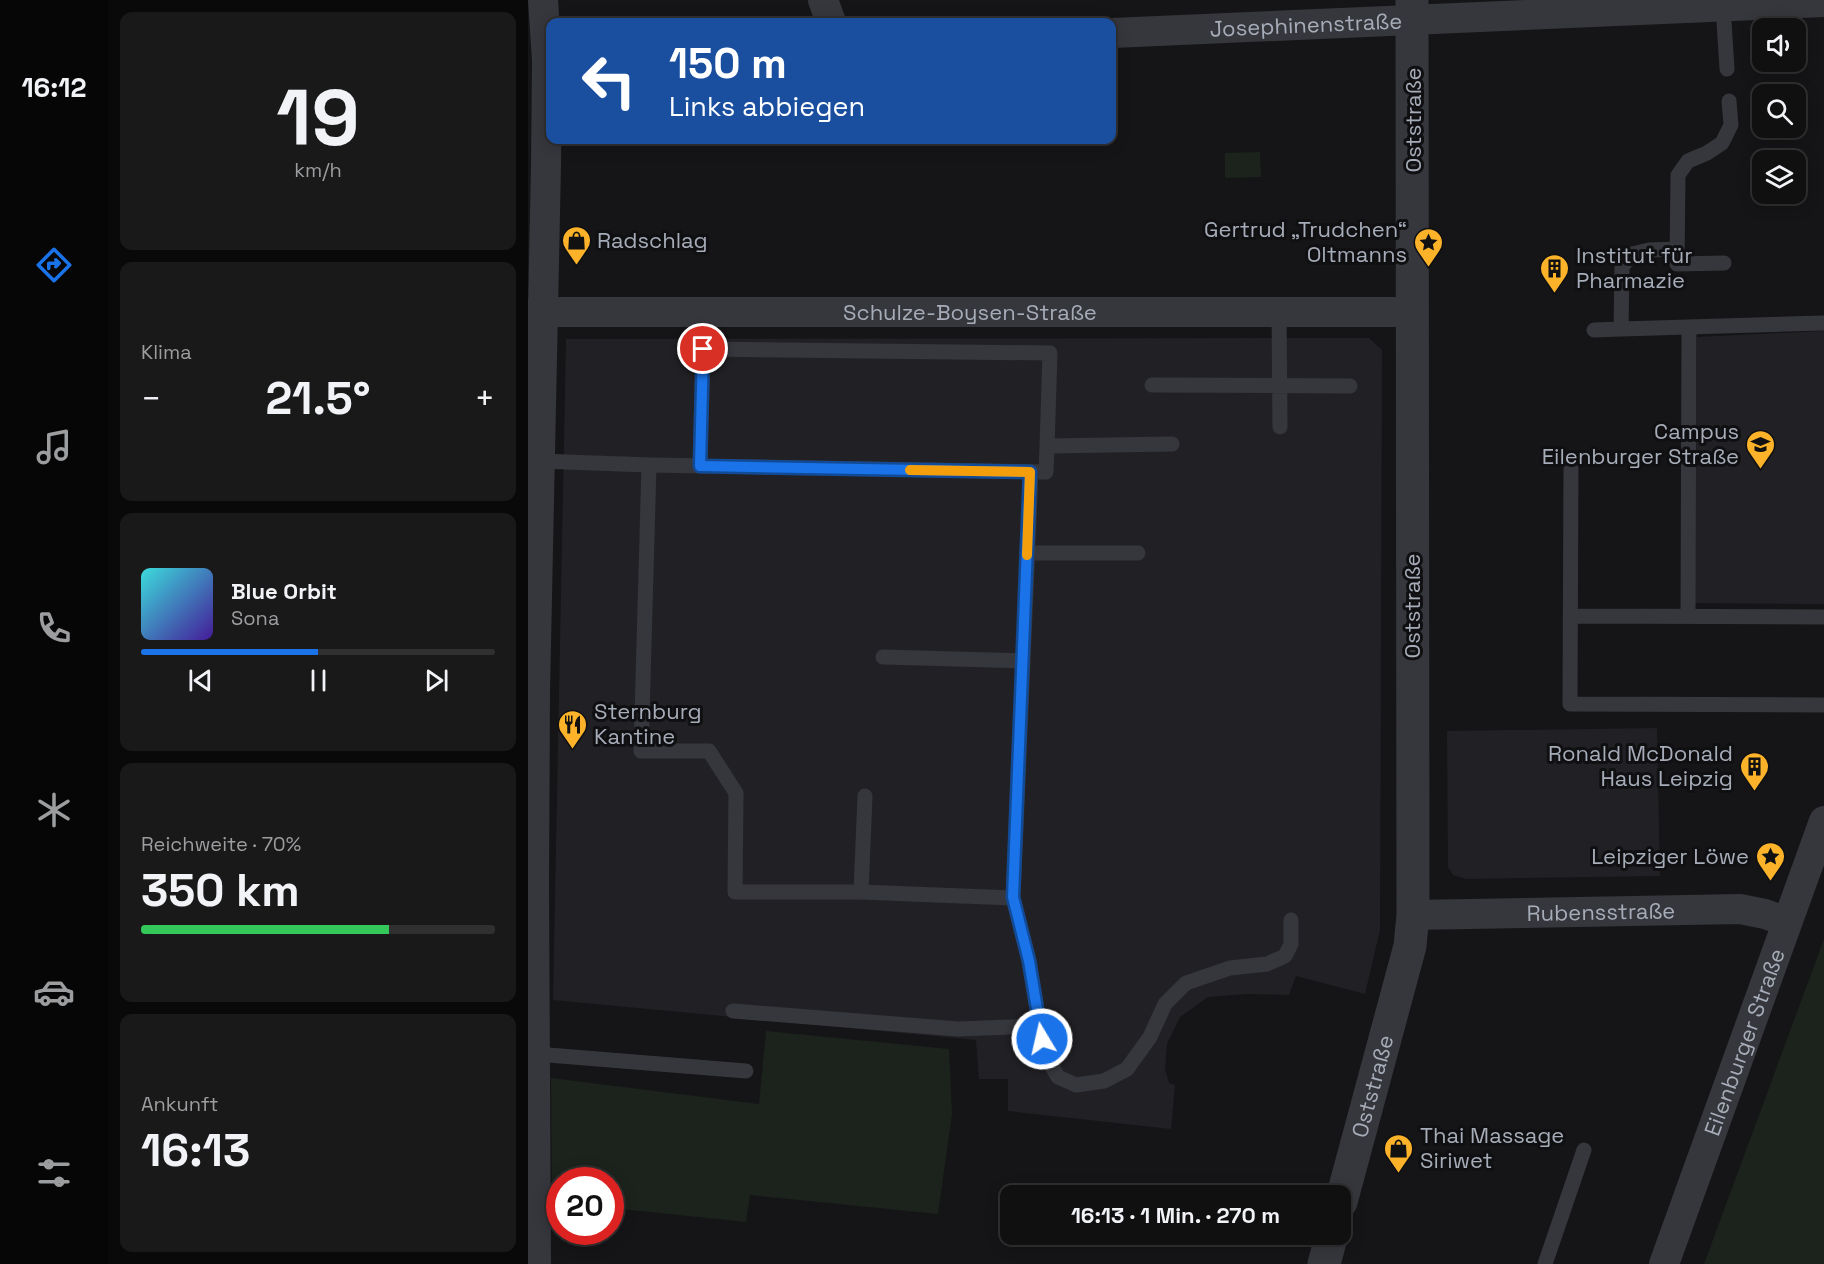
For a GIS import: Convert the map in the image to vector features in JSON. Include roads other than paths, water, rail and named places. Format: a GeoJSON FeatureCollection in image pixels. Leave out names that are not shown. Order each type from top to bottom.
{"type":"FeatureCollection","features":[{"type":"Feature","properties":{"kind":"street"},"geometry":{"type":"LineString","coordinates":[[543,0],[546,30]]}},
{"type":"Feature","properties":{"kind":"street"},"geometry":{"type":"LineString","coordinates":[[823,0],[830,18]]}},
{"type":"Feature","properties":{"kind":"street","name":"Josephinenstraße"},"geometry":{"type":"LineString","coordinates":[[1116,33],[1412,9],[1723,6],[1806,1]]}},
{"type":"Feature","properties":{"kind":"street","name":"Oststraße"},"geometry":{"type":"LineString","coordinates":[[1346,1185],[1407,957],[1413,915],[1412,9]]}},
{"type":"Feature","properties":{"kind":"street"},"geometry":{"type":"LineString","coordinates":[[536,1264],[536,1054],[532,1005],[531,886],[532,692],[540,461],[536,313],[546,118]]}},
{"type":"Feature","properties":{"kind":"street","name":"Schulze-Boysen-Straße"},"geometry":{"type":"LineString","coordinates":[[536,313],[1413,312]]}},
{"type":"Feature","properties":{"kind":"street","name":"Eilenburger Straße"},"geometry":{"type":"LineString","coordinates":[[1664,1264],[1824,821]]}},
{"type":"Feature","properties":{"kind":"street","name":"Rubensstraße"},"geometry":{"type":"LineString","coordinates":[[1413,915],[1740,909],[1765,914],[1787,922]]}},
{"type":"Feature","properties":{"kind":"street"},"geometry":{"type":"LineString","coordinates":[[1324,1264],[1329,1245]]}},
{"type":"Feature","properties":{"kind":"lane"},"geometry":{"type":"LineString","coordinates":[[1723,6],[1727,69]]}},
{"type":"Feature","properties":{"kind":"lane"},"geometry":{"type":"LineString","coordinates":[[1724,263],[1677,264],[1678,175],[1688,161],[1707,153],[1722,143],[1731,125],[1729,101]]}},
{"type":"Feature","properties":{"kind":"lane"},"geometry":{"type":"LineString","coordinates":[[1621,329],[1622,267],[1632,254],[1649,250],[1677,249]]}},
{"type":"Feature","properties":{"kind":"lane"},"geometry":{"type":"LineString","coordinates":[[1279,312],[1280,427]]}},
{"type":"Feature","properties":{"kind":"lane"},"geometry":{"type":"LineString","coordinates":[[1594,330],[1824,323]]}},
{"type":"Feature","properties":{"kind":"lane"},"geometry":{"type":"LineString","coordinates":[[1688,616],[1689,327]]}},
{"type":"Feature","properties":{"kind":"lane"},"geometry":{"type":"LineString","coordinates":[[540,461],[650,465],[700,466],[1030,472],[1046,472],[1050,353],[703,349],[700,466]]}},
{"type":"Feature","properties":{"kind":"lane"},"geometry":{"type":"LineString","coordinates":[[1152,385],[1350,386]]}},
{"type":"Feature","properties":{"kind":"lane"},"geometry":{"type":"LineString","coordinates":[[1047,446],[1172,444]]}},
{"type":"Feature","properties":{"kind":"lane"},"geometry":{"type":"LineString","coordinates":[[650,465],[641,751],[709,751],[736,793],[735,892],[861,892],[1013,897]]}},
{"type":"Feature","properties":{"kind":"lane"},"geometry":{"type":"LineString","coordinates":[[1570,466],[1570,704],[1824,705]]}},
{"type":"Feature","properties":{"kind":"lane"},"geometry":{"type":"LineString","coordinates":[[1030,472],[1013,897],[1029,961],[1044,1053],[1058,1077],[1076,1085],[1104,1081],[1128,1069],[1150,1037],[1165,1004],[1186,983],[1230,968],[1267,964],[1285,956],[1291,944],[1291,920]]}},
{"type":"Feature","properties":{"kind":"lane"},"geometry":{"type":"LineString","coordinates":[[1027,553],[1138,553]]}},
{"type":"Feature","properties":{"kind":"lane"},"geometry":{"type":"LineString","coordinates":[[1570,616],[1824,617]]}},
{"type":"Feature","properties":{"kind":"lane"},"geometry":{"type":"LineString","coordinates":[[883,657],[1023,661]]}},
{"type":"Feature","properties":{"kind":"lane"},"geometry":{"type":"LineString","coordinates":[[861,892],[865,796]]}},
{"type":"Feature","properties":{"kind":"lane"},"geometry":{"type":"LineString","coordinates":[[734,1011],[958,1029],[1040,1026]]}},
{"type":"Feature","properties":{"kind":"lane"},"geometry":{"type":"LineString","coordinates":[[536,1054],[746,1071]]}},
{"type":"Feature","properties":{"kind":"lane"},"geometry":{"type":"LineString","coordinates":[[1545,1264],[1584,1150]]}},
{"type":"Feature","properties":{"kind":"place","name":"Radschlag"},"geometry":{"type":"Point","coordinates":[576,266]}},
{"type":"Feature","properties":{"kind":"place","name":"Gertrud „Trudchen“ Oltmanns"},"geometry":{"type":"Point","coordinates":[1428,268]}},
{"type":"Feature","properties":{"kind":"place","name":"Institut für Pharmazie"},"geometry":{"type":"Point","coordinates":[1555,294]}},
{"type":"Feature","properties":{"kind":"place","name":"Campus Eilenburger Straße"},"geometry":{"type":"Point","coordinates":[1760,470]}},
{"type":"Feature","properties":{"kind":"place","name":"Sternburg Kantine"},"geometry":{"type":"Point","coordinates":[573,750]}},
{"type":"Feature","properties":{"kind":"place","name":"Ronald McDonald Haus Leipzig"},"geometry":{"type":"Point","coordinates":[1754,792]}},
{"type":"Feature","properties":{"kind":"place","name":"Leipziger Löwe"},"geometry":{"type":"Point","coordinates":[1770,882]}},
{"type":"Feature","properties":{"kind":"place","name":"Thai Massage Siriwet"},"geometry":{"type":"Point","coordinates":[1399,1174]}}]}
